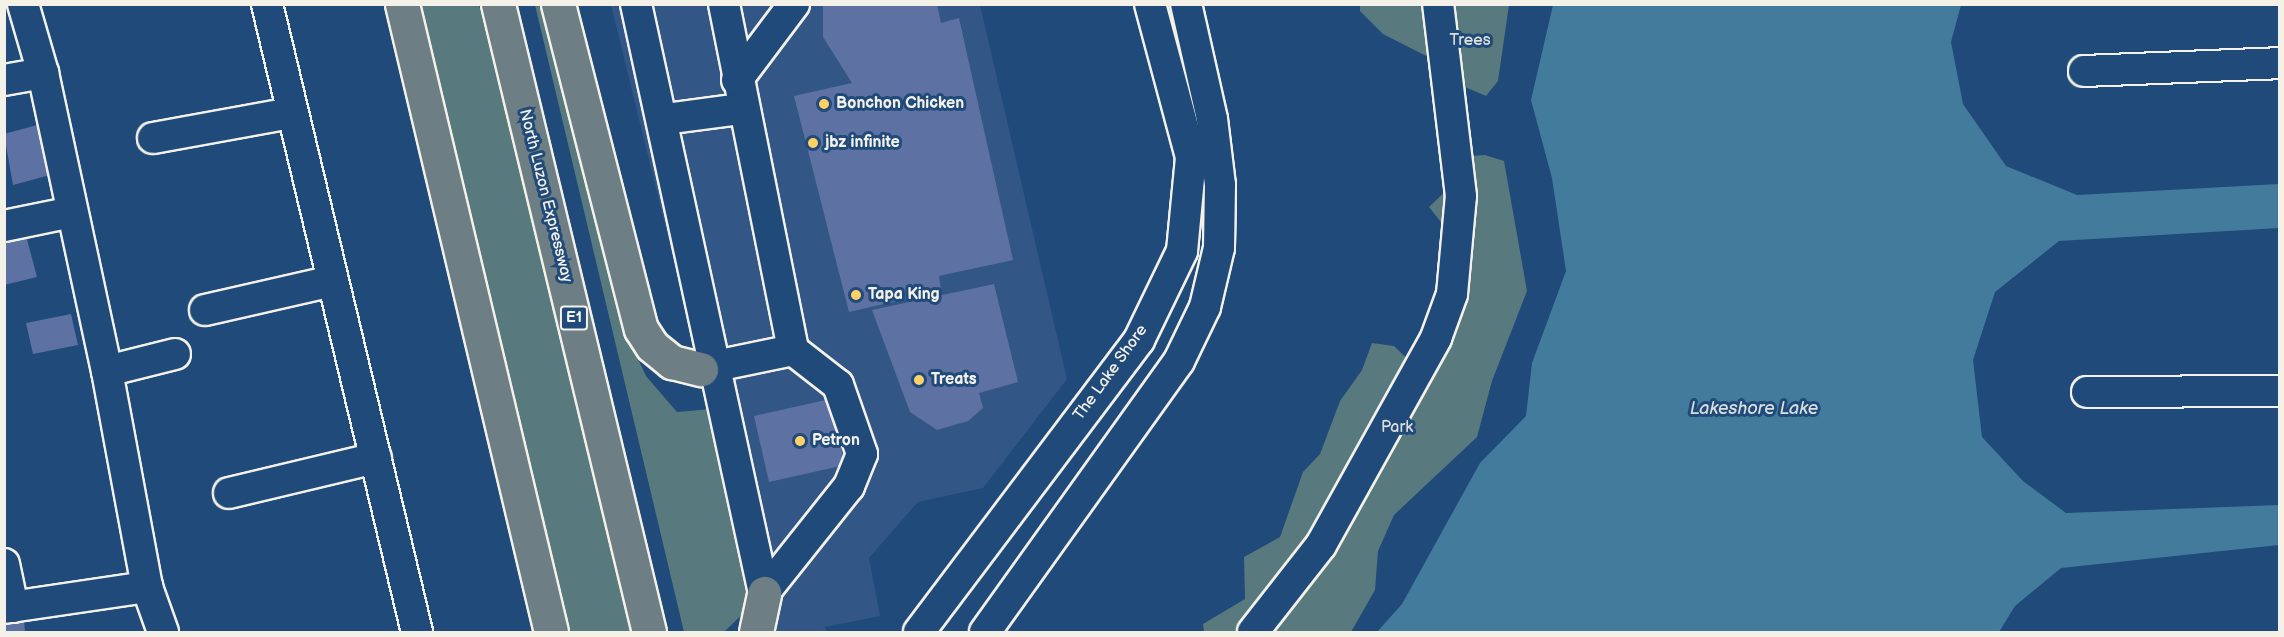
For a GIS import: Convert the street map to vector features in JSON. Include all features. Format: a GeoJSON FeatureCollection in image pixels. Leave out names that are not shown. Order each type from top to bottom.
{"type":"FeatureCollection","features":[{"type":"Feature","properties":{"kind":"highway"},"geometry":{"type":"LineString","coordinates":[[402,4],[551,633]]}},
{"type":"Feature","properties":{"kind":"highway","name":"North Luzon Expressway"},"geometry":{"type":"LineString","coordinates":[[498,4],[649,633]]}},
{"type":"Feature","properties":{"kind":"highway"},"geometry":{"type":"LineString","coordinates":[[558,4],[641,329],[652,346],[672,362],[709,369]]}},
{"type":"Feature","properties":{"kind":"highway"},"geometry":{"type":"LineString","coordinates":[[756,633],[764,593]]}},
{"type":"Feature","properties":{"kind":"street"},"geometry":{"type":"LineString","coordinates":[[23,4],[43,72],[107,371],[147,587],[163,633]]}},
{"type":"Feature","properties":{"kind":"street"},"geometry":{"type":"LineString","coordinates":[[267,4],[290,113],[333,281],[417,633]]}},
{"type":"Feature","properties":{"kind":"street"},"geometry":{"type":"LineString","coordinates":[[636,4],[665,119],[709,369],[764,593]]}},
{"type":"Feature","properties":{"kind":"street"},"geometry":{"type":"LineString","coordinates":[[724,4],[739,94],[793,350],[838,385],[862,453],[849,486],[764,593]]}},
{"type":"Feature","properties":{"kind":"street"},"geometry":{"type":"LineString","coordinates":[[665,119],[739,94],[794,4]]}},
{"type":"Feature","properties":{"kind":"street","name":"The Lake Shore"},"geometry":{"type":"LineString","coordinates":[[919,633],[1049,456],[1139,340],[1182,251],[1191,157],[1150,4]]}},
{"type":"Feature","properties":{"kind":"street"},"geometry":{"type":"LineString","coordinates":[[985,633],[1179,361],[1205,307],[1219,248],[1212,119],[1186,4]]}},
{"type":"Feature","properties":{"kind":"street"},"geometry":{"type":"LineString","coordinates":[[1253,633],[1321,545],[1436,338],[1452,294],[1461,195],[1438,4]]}},
{"type":"Feature","properties":{"kind":"street"},"geometry":{"type":"LineString","coordinates":[[2084,71],[2280,63]]}},
{"type":"Feature","properties":{"kind":"street"},"geometry":{"type":"LineString","coordinates":[[4,80],[43,72]]}},
{"type":"Feature","properties":{"kind":"street"},"geometry":{"type":"LineString","coordinates":[[153,138],[290,113]]}},
{"type":"Feature","properties":{"kind":"street"},"geometry":{"type":"LineString","coordinates":[[4,226],[72,212]]}},
{"type":"Feature","properties":{"kind":"street"},"geometry":{"type":"LineString","coordinates":[[205,310],[333,281]]}},
{"type":"Feature","properties":{"kind":"street"},"geometry":{"type":"LineString","coordinates":[[709,369],[793,350]]}},
{"type":"Feature","properties":{"kind":"street"},"geometry":{"type":"LineString","coordinates":[[107,371],[175,354]]}},
{"type":"Feature","properties":{"kind":"street"},"geometry":{"type":"LineString","coordinates":[[2087,392],[2280,391]]}},
{"type":"Feature","properties":{"kind":"street"},"geometry":{"type":"LineString","coordinates":[[1049,456],[1090,486]]}},
{"type":"Feature","properties":{"kind":"street"},"geometry":{"type":"LineString","coordinates":[[229,493],[376,458]]}},
{"type":"Feature","properties":{"kind":"street"},"geometry":{"type":"LineString","coordinates":[[4,564],[9,608],[147,587]]}},
{"type":"Feature","properties":{"kind":"shaded area"},"geometry":{"type":"Polygon","coordinates":[[[611,5],[980,5],[1067,379],[983,488],[918,502],[869,558],[880,616],[825,627],[827,632],[765,632],[611,5]]]}},
{"type":"Feature","properties":{"kind":"green space","name":"Trees"},"geometry":{"type":"Polygon","coordinates":[[[1360,4],[1509,5],[1498,81],[1486,96],[1458,84],[1442,64],[1383,34],[1360,11],[1360,4]]]}},
{"type":"Feature","properties":{"kind":"green space"},"geometry":{"type":"Polygon","coordinates":[[[416,5],[479,5],[634,632],[568,632],[416,5]]]}},
{"type":"Feature","properties":{"kind":"green space"},"geometry":{"type":"Polygon","coordinates":[[[535,5],[549,5],[626,333],[646,376],[677,412],[711,409],[757,600],[724,632],[684,632],[535,5]]]}},
{"type":"Feature","properties":{"kind":"green space","name":"Park"},"geometry":{"type":"Polygon","coordinates":[[[1485,155],[1504,161],[1527,291],[1492,381],[1477,437],[1394,515],[1378,551],[1375,590],[1351,632],[1204,632],[1203,624],[1245,599],[1244,557],[1280,537],[1303,472],[1320,454],[1340,401],[1362,370],[1372,343],[1394,346],[1419,370],[1452,236],[1429,207],[1455,182],[1461,157],[1485,155]]]}},
{"type":"Feature","properties":{"kind":"water","name":"Lakeshore Lake"},"geometry":{"type":"Polygon","coordinates":[[[1553,5],[1961,5],[1951,42],[1963,104],[2006,166],[2077,195],[2279,184],[2279,228],[2059,241],[1995,292],[1973,360],[1982,437],[2023,481],[2066,513],[2279,505],[2279,545],[2061,568],[2015,606],[1999,632],[1377,632],[1402,604],[1480,463],[1526,416],[1532,363],[1566,271],[1552,178],[1531,100],[1553,5]]]}},
{"type":"Feature","properties":{"kind":"building"},"geometry":{"type":"Polygon","coordinates":[[[823,4],[937,4],[941,23],[959,18],[1013,260],[939,276],[941,291],[849,312],[794,96],[852,83],[823,37],[823,4]]]}},
{"type":"Feature","properties":{"kind":"building"},"geometry":{"type":"Polygon","coordinates":[[[37,125],[50,175],[13,185],[4,134],[37,125]]]}},
{"type":"Feature","properties":{"kind":"building"},"geometry":{"type":"Polygon","coordinates":[[[24,228],[37,277],[4,285],[4,233],[24,228]]]}},
{"type":"Feature","properties":{"kind":"building"},"geometry":{"type":"Polygon","coordinates":[[[994,284],[1018,382],[979,393],[983,408],[968,421],[937,430],[910,412],[872,310],[994,284]]]}},
{"type":"Feature","properties":{"kind":"building"},"geometry":{"type":"Polygon","coordinates":[[[71,314],[78,345],[33,354],[26,323],[71,314]]]}},
{"type":"Feature","properties":{"kind":"building","name":"Petron"},"geometry":{"type":"Polygon","coordinates":[[[830,399],[845,465],[769,482],[754,416],[830,399]]]}},
{"type":"Feature","properties":{"kind":"building"},"geometry":{"type":"Polygon","coordinates":[[[23,608],[25,632],[4,632],[4,609],[23,608]]]}},
{"type":"Feature","properties":{"kind":"place","name":"Bonchon Chicken"},"geometry":{"type":"Point","coordinates":[824,104]}},
{"type":"Feature","properties":{"kind":"place","name":"jbz infinite"},"geometry":{"type":"Point","coordinates":[813,143]}},
{"type":"Feature","properties":{"kind":"place","name":"Tapa King"},"geometry":{"type":"Point","coordinates":[856,295]}},
{"type":"Feature","properties":{"kind":"place","name":"Treats"},"geometry":{"type":"Point","coordinates":[919,380]}},
{"type":"Feature","properties":{"kind":"place","name":"Petron"},"geometry":{"type":"Point","coordinates":[800,441]}}]}
